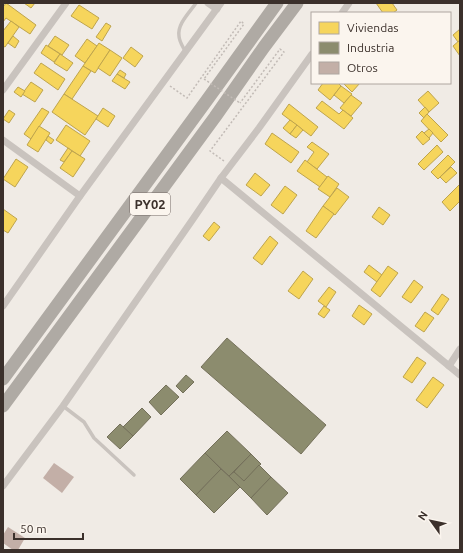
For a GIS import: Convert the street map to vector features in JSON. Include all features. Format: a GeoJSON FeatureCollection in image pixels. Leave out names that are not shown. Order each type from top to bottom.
{"type":"FeatureCollection","features":[{"type":"Feature","properties":{"kind":"highway","name":"PY02"},"geometry":{"type":"LineString","coordinates":[[3,379],[277,3]]}},
{"type":"Feature","properties":{"kind":"highway","name":"PY02"},"geometry":{"type":"LineString","coordinates":[[3,406],[297,3]]}},
{"type":"Feature","properties":{"kind":"street"},"geometry":{"type":"LineString","coordinates":[[3,90],[66,3]]}},
{"type":"Feature","properties":{"kind":"street"},"geometry":{"type":"LineString","coordinates":[[3,306],[80,196],[219,6],[208,3]]}},
{"type":"Feature","properties":{"kind":"street"},"geometry":{"type":"LineString","coordinates":[[343,12],[349,3]]}},
{"type":"Feature","properties":{"kind":"street"},"geometry":{"type":"LineString","coordinates":[[3,486],[63,406],[230,165],[259,128],[311,55]]}},
{"type":"Feature","properties":{"kind":"street"},"geometry":{"type":"LineString","coordinates":[[3,140],[80,196]]}},
{"type":"Feature","properties":{"kind":"street"},"geometry":{"type":"LineString","coordinates":[[221,178],[460,375]]}},
{"type":"Feature","properties":{"kind":"street"},"geometry":{"type":"LineString","coordinates":[[449,366],[460,349]]}},
{"type":"Feature","properties":{"kind":"lane"},"geometry":{"type":"LineString","coordinates":[[185,52],[179,38],[178,31],[183,21],[196,3]]}},
{"type":"Feature","properties":{"kind":"lane"},"geometry":{"type":"LineString","coordinates":[[63,406],[84,422],[94,438],[134,474]]}},
{"type":"Feature","properties":{"kind":"path"},"geometry":{"type":"LineString","coordinates":[[164,81],[186,98],[241,21],[244,24],[204,78],[240,103],[280,49],[284,52],[210,151],[230,165]]}},
{"type":"Feature","properties":{"kind":"building: Viviendas"},"geometry":{"type":"Polygon","coordinates":[[[6,3],[36,25],[30,34],[6,18],[3,22],[3,7],[6,3]]]}},
{"type":"Feature","properties":{"kind":"building: Viviendas"},"geometry":{"type":"Polygon","coordinates":[[[24,3],[35,3],[31,8],[24,3]]]}},
{"type":"Feature","properties":{"kind":"building: Viviendas"},"geometry":{"type":"Polygon","coordinates":[[[376,3],[392,3],[397,10],[394,12],[382,12],[376,3]]]}},
{"type":"Feature","properties":{"kind":"building: Viviendas"},"geometry":{"type":"Polygon","coordinates":[[[79,5],[99,18],[92,29],[71,16],[79,5]]]}},
{"type":"Feature","properties":{"kind":"building: Viviendas"},"geometry":{"type":"Polygon","coordinates":[[[11,21],[19,27],[5,47],[3,46],[3,31],[11,21]]]}},
{"type":"Feature","properties":{"kind":"building: Viviendas"},"geometry":{"type":"Polygon","coordinates":[[[106,23],[111,26],[102,41],[96,37],[106,23]]]}},
{"type":"Feature","properties":{"kind":"building: Viviendas"},"geometry":{"type":"Polygon","coordinates":[[[460,29],[460,40],[458,42],[453,35],[460,29]]]}},
{"type":"Feature","properties":{"kind":"building: Viviendas"},"geometry":{"type":"Polygon","coordinates":[[[13,36],[19,41],[15,48],[8,43],[13,36]]]}},
{"type":"Feature","properties":{"kind":"building: Viviendas"},"geometry":{"type":"Polygon","coordinates":[[[55,36],[69,45],[62,55],[48,46],[55,36]]]}},
{"type":"Feature","properties":{"kind":"building: Viviendas"},"geometry":{"type":"Polygon","coordinates":[[[87,39],[97,46],[85,63],[75,56],[87,39]]]}},
{"type":"Feature","properties":{"kind":"building: Viviendas"},"geometry":{"type":"Polygon","coordinates":[[[460,40],[460,56],[453,46],[460,40]]]}},
{"type":"Feature","properties":{"kind":"building: Viviendas"},"geometry":{"type":"Polygon","coordinates":[[[99,43],[110,50],[95,73],[83,66],[99,43]]]}},
{"type":"Feature","properties":{"kind":"building: Viviendas"},"geometry":{"type":"Polygon","coordinates":[[[46,45],[60,54],[54,62],[41,53],[46,45]]]}},
{"type":"Feature","properties":{"kind":"building: Viviendas"},"geometry":{"type":"Polygon","coordinates":[[[131,47],[143,56],[135,67],[123,58],[131,47]]]}},
{"type":"Feature","properties":{"kind":"building: Viviendas"},"geometry":{"type":"Polygon","coordinates":[[[110,50],[122,58],[110,76],[98,68],[110,50]]]}},
{"type":"Feature","properties":{"kind":"building: Viviendas"},"geometry":{"type":"Polygon","coordinates":[[[60,54],[73,63],[67,71],[54,63],[60,54]]]}},
{"type":"Feature","properties":{"kind":"building: Viviendas"},"geometry":{"type":"Polygon","coordinates":[[[41,63],[65,79],[58,90],[34,73],[41,63]]]}},
{"type":"Feature","properties":{"kind":"building: Viviendas"},"geometry":{"type":"Polygon","coordinates":[[[83,66],[91,71],[72,99],[64,94],[83,66]]]}},
{"type":"Feature","properties":{"kind":"building: Viviendas"},"geometry":{"type":"Polygon","coordinates":[[[120,70],[126,74],[124,78],[117,74],[120,70]]]}},
{"type":"Feature","properties":{"kind":"building: Viviendas"},"geometry":{"type":"Polygon","coordinates":[[[117,74],[130,82],[125,89],[112,81],[117,74]]]}},
{"type":"Feature","properties":{"kind":"building: Viviendas"},"geometry":{"type":"Polygon","coordinates":[[[31,82],[43,90],[35,102],[22,94],[31,82]]]}},
{"type":"Feature","properties":{"kind":"building: Viviendas"},"geometry":{"type":"Polygon","coordinates":[[[322,84],[339,84],[341,86],[330,100],[318,90],[322,84]]]}},
{"type":"Feature","properties":{"kind":"building: Viviendas"},"geometry":{"type":"Polygon","coordinates":[[[344,84],[359,84],[352,92],[344,84]]]}},
{"type":"Feature","properties":{"kind":"building: Viviendas"},"geometry":{"type":"Polygon","coordinates":[[[341,86],[352,94],[344,103],[334,95],[341,86]]]}},
{"type":"Feature","properties":{"kind":"building: Viviendas"},"geometry":{"type":"Polygon","coordinates":[[[18,87],[25,91],[21,97],[14,92],[18,87]]]}},
{"type":"Feature","properties":{"kind":"building: Viviendas"},"geometry":{"type":"Polygon","coordinates":[[[428,91],[439,103],[429,112],[418,100],[428,91]]]}},
{"type":"Feature","properties":{"kind":"building: Viviendas"},"geometry":{"type":"Polygon","coordinates":[[[64,94],[98,116],[85,135],[52,112],[64,94]]]}},
{"type":"Feature","properties":{"kind":"building: Viviendas"},"geometry":{"type":"Polygon","coordinates":[[[351,95],[362,103],[351,116],[340,108],[351,95]]]}},
{"type":"Feature","properties":{"kind":"building: Viviendas"},"geometry":{"type":"Polygon","coordinates":[[[322,101],[339,114],[343,110],[353,118],[344,129],[316,108],[322,101]]]}},
{"type":"Feature","properties":{"kind":"building: Viviendas"},"geometry":{"type":"Polygon","coordinates":[[[289,104],[318,127],[311,136],[282,114],[289,104]]]}},
{"type":"Feature","properties":{"kind":"building: Viviendas"},"geometry":{"type":"Polygon","coordinates":[[[425,107],[429,112],[424,118],[419,113],[425,107]]]}},
{"type":"Feature","properties":{"kind":"building: Viviendas"},"geometry":{"type":"Polygon","coordinates":[[[42,108],[49,112],[31,139],[24,134],[42,108]]]}},
{"type":"Feature","properties":{"kind":"building: Viviendas"},"geometry":{"type":"Polygon","coordinates":[[[103,108],[115,116],[108,127],[96,119],[103,108]]]}},
{"type":"Feature","properties":{"kind":"building: Viviendas"},"geometry":{"type":"Polygon","coordinates":[[[9,110],[15,114],[9,123],[3,119],[9,110]]]}},
{"type":"Feature","properties":{"kind":"building: Viviendas"},"geometry":{"type":"Polygon","coordinates":[[[427,114],[448,135],[441,142],[421,121],[427,114]]]}},
{"type":"Feature","properties":{"kind":"building: Viviendas"},"geometry":{"type":"Polygon","coordinates":[[[290,120],[297,125],[290,134],[283,128],[290,120]]]}},
{"type":"Feature","properties":{"kind":"building: Viviendas"},"geometry":{"type":"Polygon","coordinates":[[[66,125],[90,141],[80,156],[56,140],[66,125]]]}},
{"type":"Feature","properties":{"kind":"building: Viviendas"},"geometry":{"type":"Polygon","coordinates":[[[297,125],[303,130],[296,138],[290,134],[297,125]]]}},
{"type":"Feature","properties":{"kind":"building: Viviendas"},"geometry":{"type":"Polygon","coordinates":[[[39,126],[50,133],[38,152],[27,145],[39,126]]]}},
{"type":"Feature","properties":{"kind":"building: Viviendas"},"geometry":{"type":"Polygon","coordinates":[[[429,129],[433,133],[429,138],[424,133],[429,129]]]}},
{"type":"Feature","properties":{"kind":"building: Viviendas"},"geometry":{"type":"Polygon","coordinates":[[[422,131],[430,139],[423,145],[416,137],[422,131]]]}},
{"type":"Feature","properties":{"kind":"building: Viviendas"},"geometry":{"type":"Polygon","coordinates":[[[272,133],[299,152],[291,163],[265,144],[272,133]]]}},
{"type":"Feature","properties":{"kind":"building: Viviendas"},"geometry":{"type":"Polygon","coordinates":[[[48,136],[54,140],[51,144],[46,140],[48,136]]]}},
{"type":"Feature","properties":{"kind":"building: Viviendas"},"geometry":{"type":"Polygon","coordinates":[[[312,142],[329,154],[317,169],[307,162],[314,152],[307,147],[312,142]]]}},
{"type":"Feature","properties":{"kind":"building: Viviendas"},"geometry":{"type":"Polygon","coordinates":[[[437,145],[443,152],[424,170],[418,164],[437,145]]]}},
{"type":"Feature","properties":{"kind":"building: Viviendas"},"geometry":{"type":"Polygon","coordinates":[[[68,148],[72,151],[64,162],[60,160],[68,148]]]}},
{"type":"Feature","properties":{"kind":"building: Viviendas"},"geometry":{"type":"Polygon","coordinates":[[[72,151],[85,159],[73,177],[60,168],[72,151]]]}},
{"type":"Feature","properties":{"kind":"building: Viviendas"},"geometry":{"type":"Polygon","coordinates":[[[448,155],[455,162],[438,179],[431,172],[448,155]]]}},
{"type":"Feature","properties":{"kind":"building: Viviendas"},"geometry":{"type":"Polygon","coordinates":[[[16,159],[28,167],[15,187],[3,179],[16,159]]]}},
{"type":"Feature","properties":{"kind":"building: Viviendas"},"geometry":{"type":"Polygon","coordinates":[[[305,160],[327,177],[320,187],[297,171],[305,160]]]}},
{"type":"Feature","properties":{"kind":"building: Viviendas"},"geometry":{"type":"Polygon","coordinates":[[[451,167],[457,173],[446,183],[440,177],[451,167]]]}},
{"type":"Feature","properties":{"kind":"building: Viviendas"},"geometry":{"type":"Polygon","coordinates":[[[255,173],[270,185],[261,196],[246,185],[255,173]]]}},
{"type":"Feature","properties":{"kind":"building: Viviendas"},"geometry":{"type":"Polygon","coordinates":[[[328,176],[339,184],[330,197],[318,189],[328,176]]]}},
{"type":"Feature","properties":{"kind":"building: Viviendas"},"geometry":{"type":"Polygon","coordinates":[[[460,184],[460,201],[450,211],[442,202],[460,184]]]}},
{"type":"Feature","properties":{"kind":"building: Viviendas"},"geometry":{"type":"Polygon","coordinates":[[[285,186],[297,195],[283,214],[271,205],[285,186]]]}},
{"type":"Feature","properties":{"kind":"building: Viviendas"},"geometry":{"type":"Polygon","coordinates":[[[337,188],[349,197],[335,215],[323,206],[337,188]]]}},
{"type":"Feature","properties":{"kind":"building: Viviendas"},"geometry":{"type":"Polygon","coordinates":[[[323,206],[334,214],[316,238],[306,231],[323,206]]]}},
{"type":"Feature","properties":{"kind":"building: Viviendas"},"geometry":{"type":"Polygon","coordinates":[[[379,207],[390,215],[383,225],[372,217],[379,207]]]}},
{"type":"Feature","properties":{"kind":"building: Viviendas"},"geometry":{"type":"Polygon","coordinates":[[[3,209],[17,219],[8,233],[3,230],[3,209]]]}},
{"type":"Feature","properties":{"kind":"building: Viviendas"},"geometry":{"type":"Polygon","coordinates":[[[214,222],[220,227],[209,241],[203,236],[214,222]]]}},
{"type":"Feature","properties":{"kind":"building: Viviendas"},"geometry":{"type":"Polygon","coordinates":[[[270,236],[278,243],[262,265],[253,258],[270,236]]]}},
{"type":"Feature","properties":{"kind":"building: Viviendas"},"geometry":{"type":"Polygon","coordinates":[[[369,265],[382,275],[377,282],[364,272],[369,265]]]}},
{"type":"Feature","properties":{"kind":"building: Viviendas"},"geometry":{"type":"Polygon","coordinates":[[[388,266],[398,273],[380,297],[371,290],[388,266]]]}},
{"type":"Feature","properties":{"kind":"building: Viviendas"},"geometry":{"type":"Polygon","coordinates":[[[303,271],[313,279],[299,299],[288,291],[303,271]]]}},
{"type":"Feature","properties":{"kind":"building: Viviendas"},"geometry":{"type":"Polygon","coordinates":[[[414,280],[423,287],[411,303],[402,297],[414,280]]]}},
{"type":"Feature","properties":{"kind":"building: Viviendas"},"geometry":{"type":"Polygon","coordinates":[[[329,287],[336,292],[326,307],[318,301],[329,287]]]}},
{"type":"Feature","properties":{"kind":"building: Viviendas"},"geometry":{"type":"Polygon","coordinates":[[[442,294],[449,299],[438,315],[431,310],[442,294]]]}},
{"type":"Feature","properties":{"kind":"building: Viviendas"},"geometry":{"type":"Polygon","coordinates":[[[359,305],[372,314],[364,325],[352,316],[359,305]]]}},
{"type":"Feature","properties":{"kind":"building: Viviendas"},"geometry":{"type":"Polygon","coordinates":[[[324,306],[330,310],[324,318],[318,314],[324,306]]]}},
{"type":"Feature","properties":{"kind":"building: Viviendas"},"geometry":{"type":"Polygon","coordinates":[[[425,312],[434,318],[424,332],[415,326],[425,312]]]}},
{"type":"Feature","properties":{"kind":"building: Viviendas"},"geometry":{"type":"Polygon","coordinates":[[[417,357],[426,363],[412,383],[403,377],[417,357]]]}},
{"type":"Feature","properties":{"kind":"building: Viviendas"},"geometry":{"type":"Polygon","coordinates":[[[433,377],[444,385],[427,408],[416,400],[433,377]]]}},
{"type":"Feature","properties":{"kind":"building: Industria"},"geometry":{"type":"Polygon","coordinates":[[[227,338],[326,425],[301,454],[201,367],[227,338]]]}},
{"type":"Feature","properties":{"kind":"building: Industria"},"geometry":{"type":"Polygon","coordinates":[[[186,375],[194,382],[183,393],[176,386],[186,375]]]}},
{"type":"Feature","properties":{"kind":"building: Industria"},"geometry":{"type":"Polygon","coordinates":[[[166,385],[179,397],[161,415],[149,402],[166,385]]]}},
{"type":"Feature","properties":{"kind":"building: Industria"},"geometry":{"type":"Polygon","coordinates":[[[142,408],[151,417],[133,436],[123,427],[142,408]]]}},
{"type":"Feature","properties":{"kind":"building: Industria"},"geometry":{"type":"Polygon","coordinates":[[[120,424],[133,436],[120,449],[107,437],[120,424]]]}},
{"type":"Feature","properties":{"kind":"building: Industria"},"geometry":{"type":"Polygon","coordinates":[[[227,431],[251,454],[229,476],[205,453],[227,431]]]}},
{"type":"Feature","properties":{"kind":"building: Industria"},"geometry":{"type":"Polygon","coordinates":[[[205,453],[221,469],[196,495],[180,479],[205,453]]]}},
{"type":"Feature","properties":{"kind":"building: Industria"},"geometry":{"type":"Polygon","coordinates":[[[251,454],[261,464],[244,481],[234,472],[251,454]]]}},
{"type":"Feature","properties":{"kind":"building: Industria"},"geometry":{"type":"Polygon","coordinates":[[[259,465],[271,477],[251,498],[229,476],[234,472],[244,481],[259,465]]]}},
{"type":"Feature","properties":{"kind":"building: Industria"},"geometry":{"type":"Polygon","coordinates":[[[221,469],[240,487],[214,513],[196,495],[221,469]]]}},
{"type":"Feature","properties":{"kind":"building: Industria"},"geometry":{"type":"Polygon","coordinates":[[[271,477],[288,493],[267,515],[251,498],[271,477]]]}},
{"type":"Feature","properties":{"kind":"building: Otros"},"geometry":{"type":"Polygon","coordinates":[[[54,463],[74,477],[62,493],[43,478],[54,463]]]}},
{"type":"Feature","properties":{"kind":"building: Otros"},"geometry":{"type":"Polygon","coordinates":[[[8,527],[25,538],[18,550],[13,550],[3,543],[3,535],[8,527]]]}}]}
